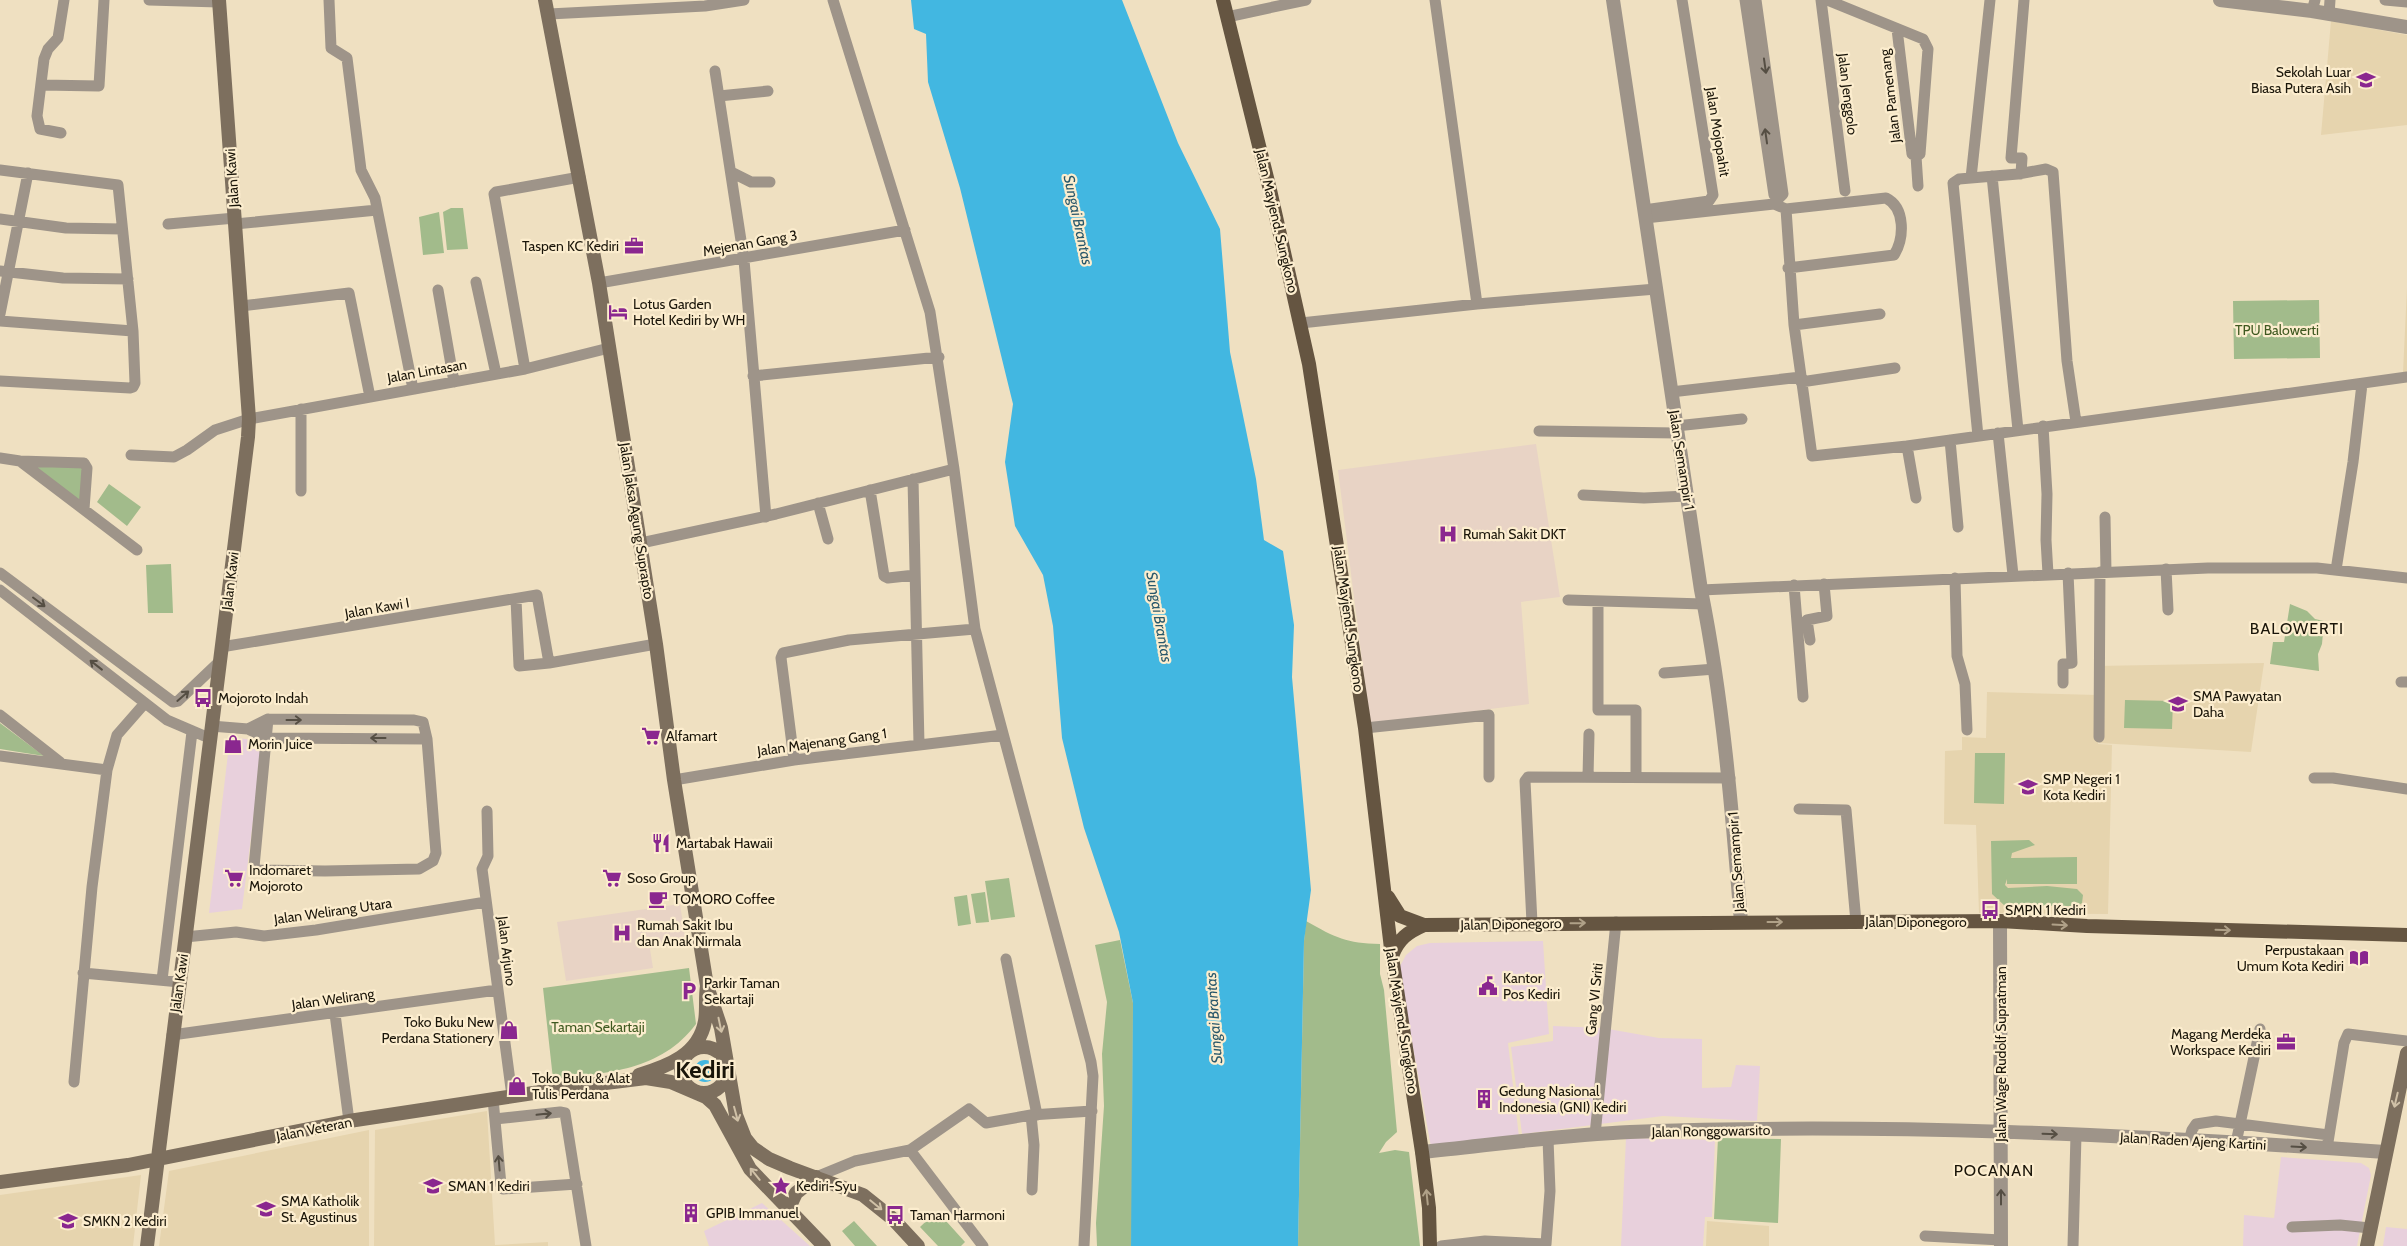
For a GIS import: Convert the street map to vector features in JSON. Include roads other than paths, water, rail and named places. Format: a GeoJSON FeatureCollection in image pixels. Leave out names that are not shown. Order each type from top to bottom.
{"type":"FeatureCollection","features":[{"type":"Feature","properties":{"kind":"main road","name":"Jalan Mayjend. Sungkono"},"geometry":{"type":"LineString","coordinates":[[1223,0],[1301,323],[1331,503],[1365,728],[1386,890],[1392,957],[1422,1152],[1429,1208],[1430,1246]]}},
{"type":"Feature","properties":{"kind":"main road","name":"Jalan Kawi"},"geometry":{"type":"LineString","coordinates":[[147,1246],[249,418],[219,1]]}},
{"type":"Feature","properties":{"kind":"main road","name":"Jalan Jaksa Agung Suprapto"},"geometry":{"type":"LineString","coordinates":[[547,7],[599,283],[641,544],[674,780],[707,986]]}},
{"type":"Feature","properties":{"kind":"main road","name":"Jalan Diponegoro"},"geometry":{"type":"LineString","coordinates":[[1386,890],[1393,907],[1400,916],[1424,925],[1616,922],[2000,921],[2087,926],[2407,935]]}},
{"type":"Feature","properties":{"kind":"main road","name":"Jalan Diponegoro"},"geometry":{"type":"LineString","coordinates":[[1392,957],[1396,945],[1403,937],[1424,925]]}},
{"type":"Feature","properties":{"kind":"main road"},"geometry":{"type":"LineString","coordinates":[[707,986],[703,1030],[683,1061],[681,1073],[686,1084],[715,1105],[750,1169],[824,1246]]}},
{"type":"Feature","properties":{"kind":"main road"},"geometry":{"type":"LineString","coordinates":[[707,986],[715,1004],[736,1115],[749,1143],[768,1159],[863,1195],[893,1219],[918,1246]]}},
{"type":"Feature","properties":{"kind":"main road"},"geometry":{"type":"LineString","coordinates":[[702,1047],[713,1049],[722,1056],[727,1066],[726,1078],[719,1088],[708,1093],[696,1091],[671,1082],[628,1079],[655,1070],[702,1047]]}},
{"type":"Feature","properties":{"kind":"main road"},"geometry":{"type":"LineString","coordinates":[[2367,1246],[2407,1052]]}},
{"type":"Feature","properties":{"kind":"main road","name":"Jalan Veteran"},"geometry":{"type":"LineString","coordinates":[[0,1182],[159,1160],[349,1121],[494,1108],[512,1096],[628,1079]]}},
{"type":"Feature","properties":{"kind":"main road"},"geometry":{"type":"LineString","coordinates":[[788,1210],[796,1192],[816,1177]]}},
{"type":"Feature","properties":{"kind":"street"},"geometry":{"type":"LineString","coordinates":[[61,133],[38,128],[44,59],[48,49],[58,38],[64,0]]}},
{"type":"Feature","properties":{"kind":"street"},"geometry":{"type":"LineString","coordinates":[[42,85],[99,86],[104,0]]}},
{"type":"Feature","properties":{"kind":"street"},"geometry":{"type":"LineString","coordinates":[[149,0],[219,1]]}},
{"type":"Feature","properties":{"kind":"street"},"geometry":{"type":"LineString","coordinates":[[329,0],[331,48],[347,58],[361,170],[373,192],[396,293],[413,389]]}},
{"type":"Feature","properties":{"kind":"street"},"geometry":{"type":"LineString","coordinates":[[547,7],[706,6],[744,0]]}},
{"type":"Feature","properties":{"kind":"street"},"geometry":{"type":"LineString","coordinates":[[833,0],[930,312],[939,357],[975,629],[998,736],[1091,1062],[1093,1076],[1092,1111],[1084,1246]]}},
{"type":"Feature","properties":{"kind":"street"},"geometry":{"type":"LineString","coordinates":[[1227,17],[1306,0]]}},
{"type":"Feature","properties":{"kind":"street"},"geometry":{"type":"LineString","coordinates":[[1434,0],[1477,304]]}},
{"type":"Feature","properties":{"kind":"street","name":"Jalan Semampir 1"},"geometry":{"type":"LineString","coordinates":[[1613,0],[1701,590],[1715,669],[1730,778],[1741,922]]}},
{"type":"Feature","properties":{"kind":"street","name":"Jalan Mojopahit"},"geometry":{"type":"LineString","coordinates":[[1644,214],[1709,201],[1713,195],[1682,0]]}},
{"type":"Feature","properties":{"kind":"street"},"geometry":{"type":"LineString","coordinates":[[1746,0],[1758,47],[1783,194],[1780,198],[1774,195],[1758,47],[1756,0]]}},
{"type":"Feature","properties":{"kind":"street","name":"Jalan Jenggolo"},"geometry":{"type":"LineString","coordinates":[[1822,0],[1845,191]]}},
{"type":"Feature","properties":{"kind":"street","name":"Jalan Pamenang"},"geometry":{"type":"LineString","coordinates":[[1827,0],[1923,39],[1928,49],[1920,154],[1916,156],[1912,154],[1897,29]]}},
{"type":"Feature","properties":{"kind":"street"},"geometry":{"type":"LineString","coordinates":[[1971,178],[1990,0]]}},
{"type":"Feature","properties":{"kind":"street"},"geometry":{"type":"LineString","coordinates":[[2021,174],[2022,158],[2011,158],[2024,0]]}},
{"type":"Feature","properties":{"kind":"street"},"geometry":{"type":"LineString","coordinates":[[2220,0],[2330,7],[2407,27]]}},
{"type":"Feature","properties":{"kind":"street"},"geometry":{"type":"LineString","coordinates":[[2385,0],[2407,2]]}},
{"type":"Feature","properties":{"kind":"street"},"geometry":{"type":"LineString","coordinates":[[715,71],[744,260],[766,516]]}},
{"type":"Feature","properties":{"kind":"street"},"geometry":{"type":"LineString","coordinates":[[719,96],[768,91]]}},
{"type":"Feature","properties":{"kind":"street"},"geometry":{"type":"LineString","coordinates":[[1916,156],[1918,186]]}},
{"type":"Feature","properties":{"kind":"street"},"geometry":{"type":"LineString","coordinates":[[1978,436],[1953,183],[1956,180],[2021,174],[2046,169],[2053,172],[2064,333],[2076,422]]}},
{"type":"Feature","properties":{"kind":"street"},"geometry":{"type":"LineString","coordinates":[[0,170],[117,184],[133,332],[133,387],[0,381]]}},
{"type":"Feature","properties":{"kind":"street"},"geometry":{"type":"LineString","coordinates":[[731,172],[751,182],[770,182]]}},
{"type":"Feature","properties":{"kind":"street"},"geometry":{"type":"LineString","coordinates":[[0,314],[4,272],[18,222],[28,173]]}},
{"type":"Feature","properties":{"kind":"street"},"geometry":{"type":"LineString","coordinates":[[1992,176],[2018,430]]}},
{"type":"Feature","properties":{"kind":"street"},"geometry":{"type":"LineString","coordinates":[[525,368],[494,194],[496,192],[580,178]]}},
{"type":"Feature","properties":{"kind":"street"},"geometry":{"type":"LineString","coordinates":[[1644,214],[1774,204],[1786,209],[1886,198],[1896,206],[1902,227],[1900,245],[1894,255],[1788,268]]}},
{"type":"Feature","properties":{"kind":"street"},"geometry":{"type":"LineString","coordinates":[[1786,209],[1788,268],[1812,456],[1908,446],[2407,377]]}},
{"type":"Feature","properties":{"kind":"street"},"geometry":{"type":"LineString","coordinates":[[168,224],[235,221],[376,210]]}},
{"type":"Feature","properties":{"kind":"street"},"geometry":{"type":"LineString","coordinates":[[0,219],[66,228],[122,229]]}},
{"type":"Feature","properties":{"kind":"street","name":"Mejenan Gang 3"},"geometry":{"type":"LineString","coordinates":[[599,283],[744,260],[905,230]]}},
{"type":"Feature","properties":{"kind":"street"},"geometry":{"type":"LineString","coordinates":[[4,272],[63,278],[128,280]]}},
{"type":"Feature","properties":{"kind":"street"},"geometry":{"type":"LineString","coordinates":[[476,282],[496,374]]}},
{"type":"Feature","properties":{"kind":"street"},"geometry":{"type":"LineString","coordinates":[[1301,323],[1477,304],[1656,288]]}},
{"type":"Feature","properties":{"kind":"street"},"geometry":{"type":"LineString","coordinates":[[438,290],[454,382]]}},
{"type":"Feature","properties":{"kind":"street"},"geometry":{"type":"LineString","coordinates":[[241,306],[349,293],[370,397]]}},
{"type":"Feature","properties":{"kind":"street"},"geometry":{"type":"LineString","coordinates":[[1794,325],[1880,314]]}},
{"type":"Feature","properties":{"kind":"street"},"geometry":{"type":"LineString","coordinates":[[0,321],[133,332]]}},
{"type":"Feature","properties":{"kind":"street","name":"Jalan Lintasan"},"geometry":{"type":"LineString","coordinates":[[131,455],[174,457],[215,430],[249,418],[496,374],[609,348]]}},
{"type":"Feature","properties":{"kind":"street"},"geometry":{"type":"LineString","coordinates":[[753,376],[939,357]]}},
{"type":"Feature","properties":{"kind":"street"},"geometry":{"type":"LineString","coordinates":[[1671,392],[1895,368]]}},
{"type":"Feature","properties":{"kind":"street"},"geometry":{"type":"LineString","coordinates":[[2336,570],[2353,462],[2362,384]]}},
{"type":"Feature","properties":{"kind":"street"},"geometry":{"type":"LineString","coordinates":[[301,409],[301,491]]}},
{"type":"Feature","properties":{"kind":"street"},"geometry":{"type":"LineString","coordinates":[[1539,431],[1677,430],[1742,419]]}},
{"type":"Feature","properties":{"kind":"street"},"geometry":{"type":"LineString","coordinates":[[2043,426],[2047,494],[2048,574]]}},
{"type":"Feature","properties":{"kind":"street"},"geometry":{"type":"LineString","coordinates":[[1998,433],[2013,575]]}},
{"type":"Feature","properties":{"kind":"street"},"geometry":{"type":"LineString","coordinates":[[1950,440],[1958,527]]}},
{"type":"Feature","properties":{"kind":"street"},"geometry":{"type":"LineString","coordinates":[[1908,446],[1916,498]]}},
{"type":"Feature","properties":{"kind":"street"},"geometry":{"type":"LineString","coordinates":[[0,458],[20,461],[84,463],[87,468],[84,509]]}},
{"type":"Feature","properties":{"kind":"street"},"geometry":{"type":"LineString","coordinates":[[20,461],[137,550]]}},
{"type":"Feature","properties":{"kind":"street"},"geometry":{"type":"LineString","coordinates":[[641,544],[766,516],[954,469]]}},
{"type":"Feature","properties":{"kind":"street"},"geometry":{"type":"LineString","coordinates":[[913,479],[920,744]]}},
{"type":"Feature","properties":{"kind":"street"},"geometry":{"type":"LineString","coordinates":[[870,490],[884,576],[888,578],[915,575]]}},
{"type":"Feature","properties":{"kind":"street"},"geometry":{"type":"LineString","coordinates":[[1583,495],[1644,498],[1687,496]]}},
{"type":"Feature","properties":{"kind":"street"},"geometry":{"type":"LineString","coordinates":[[818,503],[828,539]]}},
{"type":"Feature","properties":{"kind":"street"},"geometry":{"type":"LineString","coordinates":[[2099,738],[2105,517]]}},
{"type":"Feature","properties":{"kind":"street"},"geometry":{"type":"LineString","coordinates":[[1701,590],[2166,569],[2317,568],[2407,578]]}},
{"type":"Feature","properties":{"kind":"street"},"geometry":{"type":"LineString","coordinates":[[2166,569],[2168,610]]}},
{"type":"Feature","properties":{"kind":"street"},"geometry":{"type":"LineString","coordinates":[[0,573],[169,701],[175,702],[218,664]]}},
{"type":"Feature","properties":{"kind":"street"},"geometry":{"type":"LineString","coordinates":[[2064,683],[2063,664],[2072,663],[2068,573]]}},
{"type":"Feature","properties":{"kind":"street"},"geometry":{"type":"LineString","coordinates":[[1955,578],[1957,656],[1965,684],[1967,730]]}},
{"type":"Feature","properties":{"kind":"street"},"geometry":{"type":"LineString","coordinates":[[1810,640],[1807,620],[1827,616],[1824,584]]}},
{"type":"Feature","properties":{"kind":"street"},"geometry":{"type":"LineString","coordinates":[[1794,585],[1803,697]]}},
{"type":"Feature","properties":{"kind":"street"},"geometry":{"type":"LineString","coordinates":[[0,590],[167,720],[192,732],[248,729],[268,720],[420,721],[425,725],[427,738],[436,853],[433,861],[419,869],[325,872],[258,870],[254,867],[268,720]]}},
{"type":"Feature","properties":{"kind":"street","name":"Jalan Kawi I"},"geometry":{"type":"LineString","coordinates":[[221,647],[538,596],[549,663]]}},
{"type":"Feature","properties":{"kind":"street"},"geometry":{"type":"LineString","coordinates":[[516,599],[519,666],[549,663],[656,644]]}},
{"type":"Feature","properties":{"kind":"street"},"geometry":{"type":"LineString","coordinates":[[1568,600],[1704,604]]}},
{"type":"Feature","properties":{"kind":"street"},"geometry":{"type":"LineString","coordinates":[[1598,601],[1598,710],[1636,710],[1636,778]]}},
{"type":"Feature","properties":{"kind":"street"},"geometry":{"type":"LineString","coordinates":[[794,760],[781,658],[783,653],[849,640],[975,629]]}},
{"type":"Feature","properties":{"kind":"street"},"geometry":{"type":"LineString","coordinates":[[116,681],[126,668]]}},
{"type":"Feature","properties":{"kind":"street"},"geometry":{"type":"LineString","coordinates":[[1664,673],[1715,669]]}},
{"type":"Feature","properties":{"kind":"street"},"geometry":{"type":"LineString","coordinates":[[74,1082],[83,973],[107,770],[117,735],[145,703]]}},
{"type":"Feature","properties":{"kind":"street"},"geometry":{"type":"LineString","coordinates":[[0,715],[61,762]]}},
{"type":"Feature","properties":{"kind":"street"},"geometry":{"type":"LineString","coordinates":[[1365,728],[1489,715],[1489,777]]}},
{"type":"Feature","properties":{"kind":"street"},"geometry":{"type":"LineString","coordinates":[[248,729],[267,738],[427,738]]}},
{"type":"Feature","properties":{"kind":"street"},"geometry":{"type":"LineString","coordinates":[[162,980],[192,732]]}},
{"type":"Feature","properties":{"kind":"street"},"geometry":{"type":"LineString","coordinates":[[1588,777],[1589,734]]}},
{"type":"Feature","properties":{"kind":"street","name":"Jalan Majenang Gang 1"},"geometry":{"type":"LineString","coordinates":[[674,780],[794,760],[998,736]]}},
{"type":"Feature","properties":{"kind":"street"},"geometry":{"type":"LineString","coordinates":[[0,756],[61,762],[107,770]]}},
{"type":"Feature","properties":{"kind":"street"},"geometry":{"type":"LineString","coordinates":[[1532,924],[1525,781],[1531,776],[1730,778]]}},
{"type":"Feature","properties":{"kind":"street"},"geometry":{"type":"LineString","coordinates":[[2314,778],[2333,778],[2407,789]]}},
{"type":"Feature","properties":{"kind":"street"},"geometry":{"type":"LineString","coordinates":[[1799,809],[1846,810],[1856,922]]}},
{"type":"Feature","properties":{"kind":"street","name":"Jalan Arjuno"},"geometry":{"type":"LineString","coordinates":[[487,811],[488,856],[482,869],[512,1096]]}},
{"type":"Feature","properties":{"kind":"street","name":"Jalan Welirang Utara"},"geometry":{"type":"LineString","coordinates":[[185,937],[236,932],[264,936],[316,930],[486,902]]}},
{"type":"Feature","properties":{"kind":"street","name":"Jalan Wage Rudolf Supratman"},"geometry":{"type":"LineString","coordinates":[[2000,921],[2001,1243]]}},
{"type":"Feature","properties":{"kind":"street","name":"Gang VI Sriti"},"geometry":{"type":"LineString","coordinates":[[1595,1135],[1616,922]]}},
{"type":"Feature","properties":{"kind":"street"},"geometry":{"type":"LineString","coordinates":[[1006,959],[1034,1115],[1032,1190]]}},
{"type":"Feature","properties":{"kind":"street"},"geometry":{"type":"LineString","coordinates":[[83,973],[180,982]]}},
{"type":"Feature","properties":{"kind":"street","name":"Jalan Welirang"},"geometry":{"type":"LineString","coordinates":[[172,1035],[497,990]]}},
{"type":"Feature","properties":{"kind":"street"},"geometry":{"type":"LineString","coordinates":[[334,1014],[349,1121]]}},
{"type":"Feature","properties":{"kind":"street"},"geometry":{"type":"LineString","coordinates":[[2236,1143],[2260,1029]]}},
{"type":"Feature","properties":{"kind":"street"},"geometry":{"type":"LineString","coordinates":[[2190,1140],[2192,1130],[2196,1124],[2216,1121],[2328,1142],[2344,1043],[2348,1034],[2407,1041]]}},
{"type":"Feature","properties":{"kind":"street"},"geometry":{"type":"LineString","coordinates":[[577,1184],[503,1189],[500,1185],[494,1108],[565,1113],[577,1184],[586,1246]]}},
{"type":"Feature","properties":{"kind":"street"},"geometry":{"type":"LineString","coordinates":[[816,1177],[855,1161],[910,1150],[969,1109],[986,1123],[1034,1115],[1092,1111]]}},
{"type":"Feature","properties":{"kind":"street","name":"Jalan Ronggowarsito"},"geometry":{"type":"LineString","coordinates":[[1422,1152],[1628,1132],[1808,1130],[2001,1132]]}},
{"type":"Feature","properties":{"kind":"street","name":"Jalan Raden Ajeng Kartini"},"geometry":{"type":"LineString","coordinates":[[2001,1132],[2076,1134],[2236,1143],[2328,1142],[2385,1152]]}},
{"type":"Feature","properties":{"kind":"street"},"geometry":{"type":"LineString","coordinates":[[2073,1246],[2076,1134]]}},
{"type":"Feature","properties":{"kind":"street"},"geometry":{"type":"LineString","coordinates":[[1442,1246],[1485,1241],[1546,1244],[1550,1191],[1548,1139]]}},
{"type":"Feature","properties":{"kind":"street"},"geometry":{"type":"LineString","coordinates":[[910,1150],[983,1246]]}},
{"type":"Feature","properties":{"kind":"street"},"geometry":{"type":"LineString","coordinates":[[2292,1226],[2326,1225],[2370,1228]]}},
{"type":"Feature","properties":{"kind":"street"},"geometry":{"type":"LineString","coordinates":[[1924,1236],[2001,1243]]}},
{"type":"Feature","properties":{"kind":"water","name":"Sungai Brantas"},"geometry":{"type":"Polygon","coordinates":[[[911,0],[1122,0],[1178,143],[1220,229],[1230,352],[1256,479],[1264,540],[1283,551],[1294,625],[1292,677],[1311,890],[1304,941],[1298,1246],[1131,1246],[1133,1003],[1119,932],[1084,828],[1062,738],[1053,626],[1043,575],[1015,526],[1005,462],[1013,404],[960,188],[928,82],[926,34],[914,29],[911,0]]]}},
{"type":"Feature","properties":{"kind":"water"},"geometry":{"type":"Polygon","coordinates":[[[705,1060],[713,1063],[716,1071],[713,1079],[705,1082],[697,1079],[694,1071],[697,1063],[705,1060]]]}},
{"type":"Feature","properties":{"kind":"place","name":"Sekolah Luar Biasa Putera Asih"},"geometry":{"type":"Point","coordinates":[2366,80]}},
{"type":"Feature","properties":{"kind":"place","name":"Taspen KC Kediri"},"geometry":{"type":"Point","coordinates":[634,246]}},
{"type":"Feature","properties":{"kind":"place","name":"Lotus Garden Hotel Kediri by WH"},"geometry":{"type":"Point","coordinates":[618,312]}},
{"type":"Feature","properties":{"kind":"place","name":"Rumah Sakit DKT"},"geometry":{"type":"Point","coordinates":[1448,534]}},
{"type":"Feature","properties":{"kind":"place","name":"Mojoroto Indah"},"geometry":{"type":"Point","coordinates":[203,698]}},
{"type":"Feature","properties":{"kind":"place","name":"SMA Pawyatan Daha"},"geometry":{"type":"Point","coordinates":[2178,704]}},
{"type":"Feature","properties":{"kind":"place","name":"Alfamart"},"geometry":{"type":"Point","coordinates":[651,736]}},
{"type":"Feature","properties":{"kind":"place","name":"Morin Juice"},"geometry":{"type":"Point","coordinates":[233,744]}},
{"type":"Feature","properties":{"kind":"place","name":"SMP Negeri 1 Kota Kediri"},"geometry":{"type":"Point","coordinates":[2028,787]}},
{"type":"Feature","properties":{"kind":"place","name":"Martabak Hawaii"},"geometry":{"type":"Point","coordinates":[661,843]}},
{"type":"Feature","properties":{"kind":"place","name":"Indomaret Mojoroto"},"geometry":{"type":"Point","coordinates":[234,878]}},
{"type":"Feature","properties":{"kind":"place","name":"Soso Group"},"geometry":{"type":"Point","coordinates":[612,878]}},
{"type":"Feature","properties":{"kind":"place","name":"TOMORO Coffee"},"geometry":{"type":"Point","coordinates":[658,899]}},
{"type":"Feature","properties":{"kind":"place","name":"SMPN 1 Kediri"},"geometry":{"type":"Point","coordinates":[1990,910]}},
{"type":"Feature","properties":{"kind":"place","name":"Rumah Sakit Ibu dan Anak Nirmala"},"geometry":{"type":"Point","coordinates":[622,933]}},
{"type":"Feature","properties":{"kind":"place","name":"Perpustakaan Umum Kota Kediri"},"geometry":{"type":"Point","coordinates":[2359,958]}},
{"type":"Feature","properties":{"kind":"place","name":"Kantor Pos Kediri"},"geometry":{"type":"Point","coordinates":[1488,986]}},
{"type":"Feature","properties":{"kind":"place","name":"Parkir Taman Sekartaji"},"geometry":{"type":"Point","coordinates":[689,991]}},
{"type":"Feature","properties":{"kind":"place","name":"Toko Buku New Perdana Stationery"},"geometry":{"type":"Point","coordinates":[509,1030]}},
{"type":"Feature","properties":{"kind":"place","name":"Magang Merdeka Workspace Kediri"},"geometry":{"type":"Point","coordinates":[2286,1042]}},
{"type":"Feature","properties":{"kind":"place","name":"Toko Buku & Alat Tulis Perdana"},"geometry":{"type":"Point","coordinates":[517,1086]}},
{"type":"Feature","properties":{"kind":"place","name":"Gedung Nasional Indonesia (GNI) Kediri"},"geometry":{"type":"Point","coordinates":[1484,1099]}},
{"type":"Feature","properties":{"kind":"place","name":"SMAN 1 Kediri"},"geometry":{"type":"Point","coordinates":[433,1186]}},
{"type":"Feature","properties":{"kind":"place","name":"Kediri-Syu"},"geometry":{"type":"Point","coordinates":[781,1186]}},
{"type":"Feature","properties":{"kind":"place","name":"SMA Katholik St. Agustinus"},"geometry":{"type":"Point","coordinates":[266,1209]}},
{"type":"Feature","properties":{"kind":"place","name":"GPIB Immanuel"},"geometry":{"type":"Point","coordinates":[691,1213]}},
{"type":"Feature","properties":{"kind":"place","name":"Taman Harmoni"},"geometry":{"type":"Point","coordinates":[895,1215]}},
{"type":"Feature","properties":{"kind":"place","name":"SMKN 2 Kediri"},"geometry":{"type":"Point","coordinates":[68,1221]}},
{"type":"Feature","properties":{"kind":"district","name":"BALOWERTI"},"geometry":{"type":"Point","coordinates":[2297,628]}},
{"type":"Feature","properties":{"kind":"district","name":"Kediri"},"geometry":{"type":"Point","coordinates":[705,1070]}},
{"type":"Feature","properties":{"kind":"district","name":"POCANAN"},"geometry":{"type":"Point","coordinates":[1994,1170]}},
{"type":"Feature","properties":{"kind":"park label","name":"TPU Balowerti"},"geometry":{"type":"Point","coordinates":[2277,330]}},
{"type":"Feature","properties":{"kind":"park label","name":"Taman Sekartaji"},"geometry":{"type":"Point","coordinates":[598,1027]}}]}
